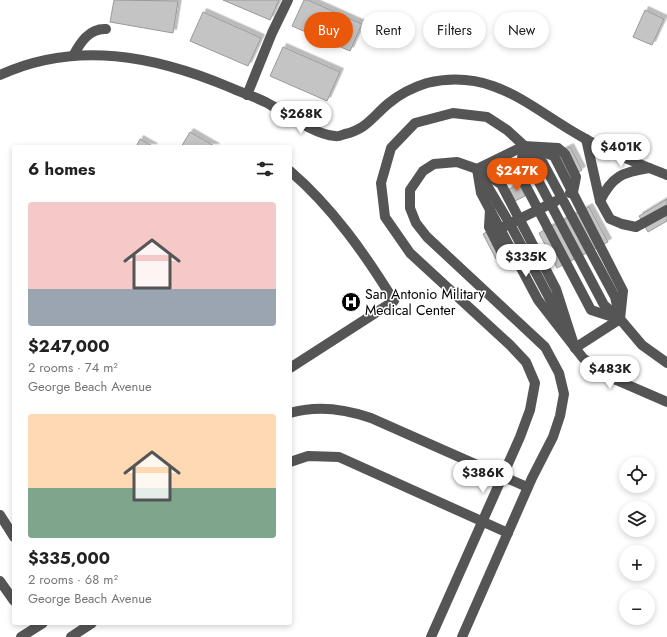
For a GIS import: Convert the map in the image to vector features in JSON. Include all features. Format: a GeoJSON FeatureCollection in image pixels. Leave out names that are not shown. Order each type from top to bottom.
{"type":"FeatureCollection","features":[{"type":"Feature","properties":{"kind":"street"},"geometry":{"type":"LineString","coordinates":[[247,95],[272,33],[288,0]]}},
{"type":"Feature","properties":{"kind":"street"},"geometry":{"type":"LineString","coordinates":[[73,56],[82,41],[91,32],[100,28],[106,29]]}},
{"type":"Feature","properties":{"kind":"street"},"geometry":{"type":"LineString","coordinates":[[0,75],[47,59],[73,56],[108,54],[158,62],[202,76],[269,104],[293,119],[335,136],[356,131],[371,122],[388,104],[405,92],[427,83],[451,80],[476,82],[503,88],[522,98],[586,139],[667,175]]}},
{"type":"Feature","properties":{"kind":"street"},"geometry":{"type":"LineString","coordinates":[[431,637],[503,476],[530,410],[535,383],[526,362],[510,345],[410,253],[385,217],[381,183],[392,148],[415,123],[453,113],[487,117],[507,130],[543,163],[615,297],[620,319]]}},
{"type":"Feature","properties":{"kind":"street"},"geometry":{"type":"LineString","coordinates":[[586,139],[600,201],[610,219],[622,224],[636,227],[667,210]]}},
{"type":"Feature","properties":{"kind":"street"},"geometry":{"type":"LineString","coordinates":[[477,169],[524,146],[554,156],[624,291],[620,319],[575,348]]}},
{"type":"Feature","properties":{"kind":"street"},"geometry":{"type":"LineString","coordinates":[[524,146],[532,169],[604,305],[620,319],[642,345],[667,363]]}},
{"type":"Feature","properties":{"kind":"street"},"geometry":{"type":"LineString","coordinates":[[524,146],[520,175],[591,310],[620,319]]}},
{"type":"Feature","properties":{"kind":"street"},"geometry":{"type":"LineString","coordinates":[[462,637],[527,487],[552,437],[560,416],[564,394],[559,374],[545,347],[427,237],[416,223],[410,208],[410,190],[423,171],[434,164],[457,162],[477,169],[510,224],[575,348]]}},
{"type":"Feature","properties":{"kind":"street"},"geometry":{"type":"LineString","coordinates":[[600,201],[607,187],[620,175],[649,168]]}},
{"type":"Feature","properties":{"kind":"street"},"geometry":{"type":"LineString","coordinates":[[477,169],[481,193],[490,209],[510,224],[520,265],[538,300],[583,358],[608,376],[667,402]]}},
{"type":"Feature","properties":{"kind":"street"},"geometry":{"type":"LineString","coordinates":[[292,173],[304,184],[352,239],[394,301],[292,367]]}},
{"type":"Feature","properties":{"kind":"street"},"geometry":{"type":"LineString","coordinates":[[510,224],[572,192]]}},
{"type":"Feature","properties":{"kind":"street"},"geometry":{"type":"LineString","coordinates":[[490,209],[489,227],[505,259],[520,265]]}},
{"type":"Feature","properties":{"kind":"street"},"geometry":{"type":"LineString","coordinates":[[292,413],[324,408],[353,412],[371,418],[527,487]]}},
{"type":"Feature","properties":{"kind":"street"},"geometry":{"type":"LineString","coordinates":[[292,461],[308,456],[338,457],[508,533]]}},
{"type":"Feature","properties":{"kind":"street"},"geometry":{"type":"LineString","coordinates":[[0,515],[12,534]]}},
{"type":"Feature","properties":{"kind":"street"},"geometry":{"type":"LineString","coordinates":[[12,583],[2,587],[12,599]]}},
{"type":"Feature","properties":{"kind":"street"},"geometry":{"type":"LineString","coordinates":[[71,637],[89,625]]}},
{"type":"Feature","properties":{"kind":"street"},"geometry":{"type":"LineString","coordinates":[[21,637],[32,626]]}},
{"type":"Feature","properties":{"kind":"building"},"geometry":{"type":"Polygon","coordinates":[[[114,0],[178,1],[173,33],[110,22],[114,0]]]}},
{"type":"Feature","properties":{"kind":"building"},"geometry":{"type":"Polygon","coordinates":[[[223,0],[279,0],[270,20],[223,0]]]}},
{"type":"Feature","properties":{"kind":"building"},"geometry":{"type":"Polygon","coordinates":[[[304,0],[308,0],[335,12],[304,12],[304,31],[292,26],[304,0]]]}},
{"type":"Feature","properties":{"kind":"building"},"geometry":{"type":"Polygon","coordinates":[[[645,10],[664,19],[652,45],[633,37],[645,10]]]}},
{"type":"Feature","properties":{"kind":"building"},"geometry":{"type":"Polygon","coordinates":[[[203,12],[261,38],[248,66],[190,41],[203,12]]]}},
{"type":"Feature","properties":{"kind":"building"},"geometry":{"type":"Polygon","coordinates":[[[353,20],[361,24],[353,44],[353,20]]]}},
{"type":"Feature","properties":{"kind":"building"},"geometry":{"type":"Polygon","coordinates":[[[283,47],[340,72],[327,101],[270,76],[283,47]]]}},
{"type":"Feature","properties":{"kind":"building"},"geometry":{"type":"Polygon","coordinates":[[[343,48],[351,48],[350,51],[343,48]]]}},
{"type":"Feature","properties":{"kind":"building"},"geometry":{"type":"Polygon","coordinates":[[[190,132],[213,145],[182,145],[190,132]]]}},
{"type":"Feature","properties":{"kind":"building"},"geometry":{"type":"Polygon","coordinates":[[[140,139],[150,145],[137,145],[140,139]]]}},
{"type":"Feature","properties":{"kind":"building"},"geometry":{"type":"Polygon","coordinates":[[[570,147],[582,170],[571,176],[558,153],[570,147]]]}},
{"type":"Feature","properties":{"kind":"building"},"geometry":{"type":"Polygon","coordinates":[[[519,184],[525,196],[515,201],[509,189],[519,184]]]}},
{"type":"Feature","properties":{"kind":"building"},"geometry":{"type":"Polygon","coordinates":[[[667,199],[667,221],[648,232],[639,216],[667,199]]]}},
{"type":"Feature","properties":{"kind":"building"},"geometry":{"type":"Polygon","coordinates":[[[589,207],[608,242],[557,268],[539,233],[589,207]]]}},
{"type":"Feature","properties":{"kind":"building"},"geometry":{"type":"Polygon","coordinates":[[[495,227],[509,252],[496,259],[483,234],[495,227]]]}},
{"type":"Feature","properties":{"kind":"place","name":"San Antonio Military Medical Center"},"geometry":{"type":"Point","coordinates":[351,302]}}]}
